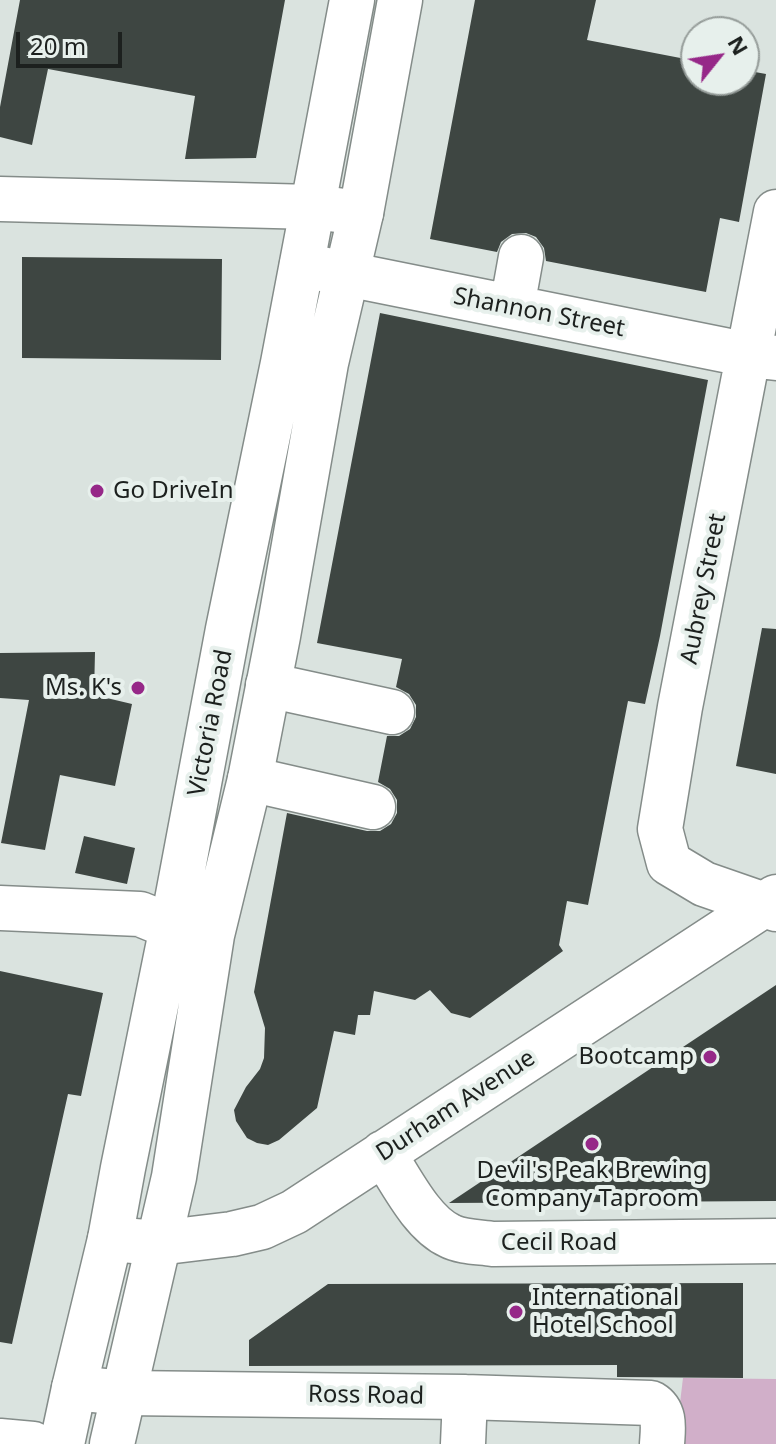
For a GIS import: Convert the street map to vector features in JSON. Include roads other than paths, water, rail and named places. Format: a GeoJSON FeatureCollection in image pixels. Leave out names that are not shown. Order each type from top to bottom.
{"type":"FeatureCollection","features":[{"type":"Feature","properties":{"kind":"street","name":"Victoria Road"},"geometry":{"type":"LineString","coordinates":[[112,1444],[174,1177],[192,931],[228,629],[352,0]]}},
{"type":"Feature","properties":{"kind":"street","name":"Victoria Road"},"geometry":{"type":"LineString","coordinates":[[62,1444],[110,1239],[123,1168],[192,931],[250,779],[326,363],[361,213],[400,0]]}},
{"type":"Feature","properties":{"kind":"street"},"geometry":{"type":"LineString","coordinates":[[0,199],[313,207],[361,213]]}},
{"type":"Feature","properties":{"kind":"street","name":"Aubrey Street"},"geometry":{"type":"LineString","coordinates":[[772,904],[704,884],[669,863],[660,829],[680,707],[763,356],[776,212]]}},
{"type":"Feature","properties":{"kind":"street"},"geometry":{"type":"LineString","coordinates":[[512,307],[521,257]]}},
{"type":"Feature","properties":{"kind":"street","name":"Shannon Street"},"geometry":{"type":"LineString","coordinates":[[302,265],[763,356]]}},
{"type":"Feature","properties":{"kind":"street"},"geometry":{"type":"LineString","coordinates":[[268,685],[392,712]]}},
{"type":"Feature","properties":{"kind":"street"},"geometry":{"type":"LineString","coordinates":[[250,779],[373,807]]}},
{"type":"Feature","properties":{"kind":"street","name":"Durham Avenue"},"geometry":{"type":"LineString","coordinates":[[110,1239],[158,1243],[232,1234],[262,1227],[294,1212],[772,904]]}},
{"type":"Feature","properties":{"kind":"street"},"geometry":{"type":"LineString","coordinates":[[0,908],[140,914],[192,931]]}},
{"type":"Feature","properties":{"kind":"street","name":"Cecil Road"},"geometry":{"type":"LineString","coordinates":[[383,1153],[421,1210],[451,1237],[493,1244],[776,1241]]}},
{"type":"Feature","properties":{"kind":"street","name":"Ross Road"},"geometry":{"type":"LineString","coordinates":[[74,1388],[124,1393],[642,1402],[651,1403],[660,1426]]}},
{"type":"Feature","properties":{"kind":"street"},"geometry":{"type":"LineString","coordinates":[[463,1444],[465,1397]]}},
{"type":"Feature","properties":{"kind":"street"},"geometry":{"type":"LineString","coordinates":[[0,1441],[33,1444]]}},
{"type":"Feature","properties":{"kind":"place","name":"Go DriveIn"},"geometry":{"type":"Point","coordinates":[97,491]}},
{"type":"Feature","properties":{"kind":"place","name":"Ms. K's"},"geometry":{"type":"Point","coordinates":[138,688]}},
{"type":"Feature","properties":{"kind":"place","name":"Bootcamp"},"geometry":{"type":"Point","coordinates":[710,1057]}},
{"type":"Feature","properties":{"kind":"place","name":"Devil's Peak Brewing Company Taproom"},"geometry":{"type":"Point","coordinates":[592,1144]}},
{"type":"Feature","properties":{"kind":"place","name":"International Hotel School"},"geometry":{"type":"Point","coordinates":[516,1312]}}]}
